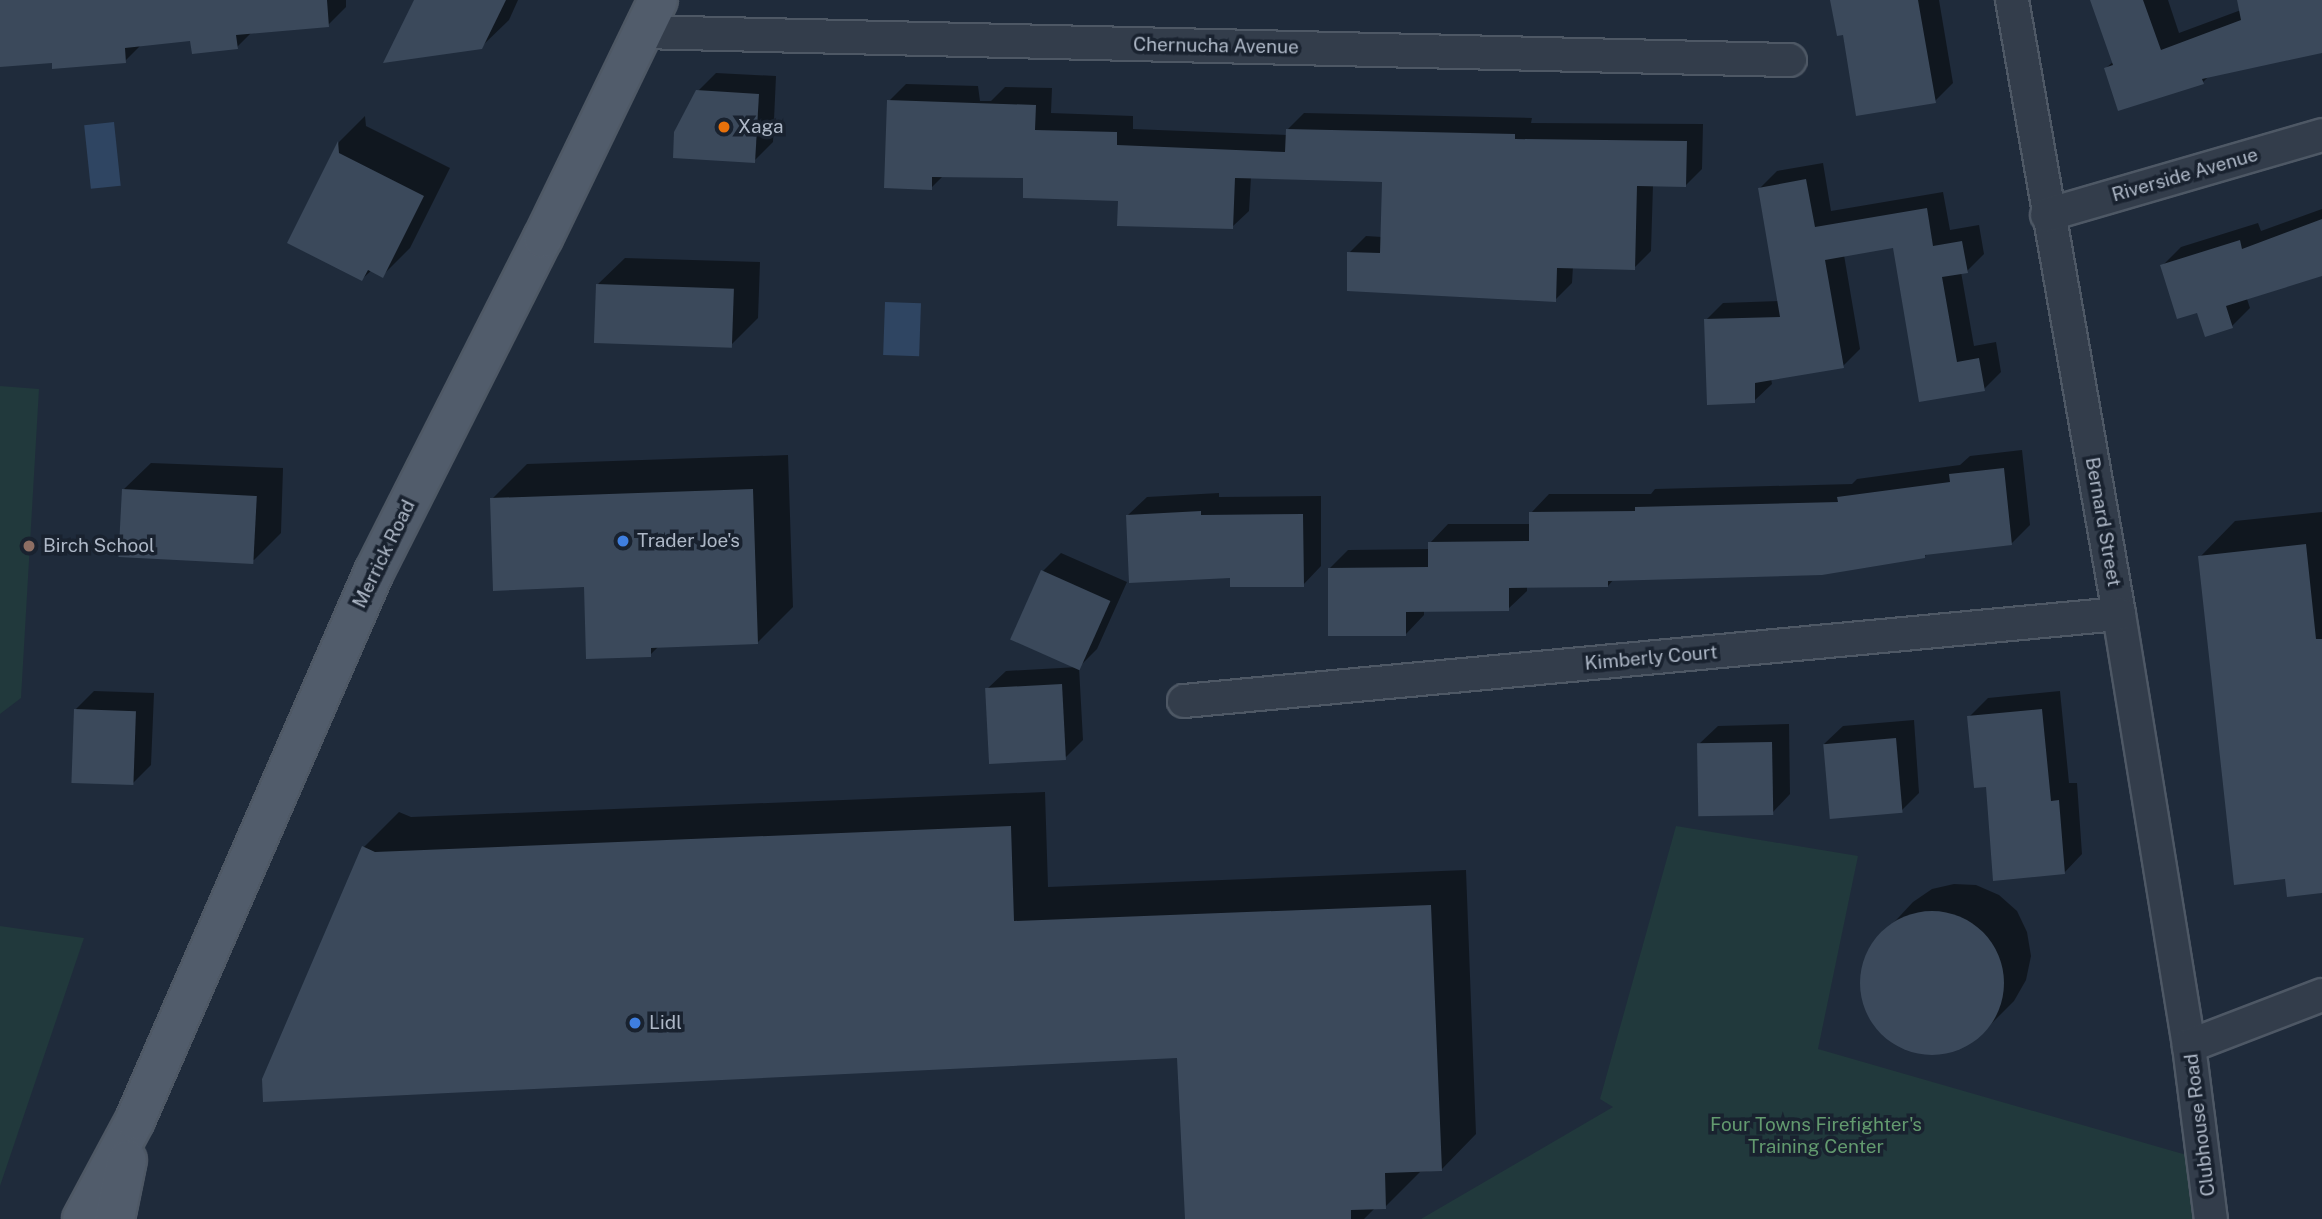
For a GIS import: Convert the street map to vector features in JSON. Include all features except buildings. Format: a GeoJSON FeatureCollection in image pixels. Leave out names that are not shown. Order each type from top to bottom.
{"type":"FeatureCollection","features":[{"type":"Feature","properties":{"kind":"main road","name":"Merrick Road"},"geometry":{"type":"LineString","coordinates":[[82,1219],[135,1120],[374,572],[543,238],[650,16]]}},
{"type":"Feature","properties":{"kind":"main road","name":"Merrick Road"},"geometry":{"type":"LineString","coordinates":[[115,1219],[135,1120]]}},
{"type":"Feature","properties":{"kind":"street","name":"Bernard Street"},"geometry":{"type":"LineString","coordinates":[[2012,0],[2047,215],[2119,614],[2189,1046]]}},
{"type":"Feature","properties":{"kind":"street","name":"Chernucha Avenue"},"geometry":{"type":"LineString","coordinates":[[650,16],[1790,60]]}},
{"type":"Feature","properties":{"kind":"street","name":"Riverside Avenue"},"geometry":{"type":"LineString","coordinates":[[2047,215],[2322,135]]}},
{"type":"Feature","properties":{"kind":"street","name":"Kimberly Court"},"geometry":{"type":"LineString","coordinates":[[1184,701],[2119,614]]}},
{"type":"Feature","properties":{"kind":"street","name":"Clubhouse Road"},"geometry":{"type":"LineString","coordinates":[[2211,1219],[2189,1046],[2322,995]]}},
{"type":"Feature","properties":{"kind":"green space"},"geometry":{"type":"Polygon","coordinates":[[[0,386],[39,389],[21,698],[0,714],[0,386]]]}},
{"type":"Feature","properties":{"kind":"green space","name":"Four Towns Firefighter's Training Center"},"geometry":{"type":"Polygon","coordinates":[[[1676,826],[1858,856],[1818,1049],[2190,1156],[2197,1219],[1421,1219],[1613,1107],[1600,1099],[1676,826]]]}},
{"type":"Feature","properties":{"kind":"green space"},"geometry":{"type":"Polygon","coordinates":[[[0,926],[84,938],[0,1186],[0,926]]]}},
{"type":"Feature","properties":{"kind":"water"},"geometry":{"type":"Polygon","coordinates":[[[114,122],[121,186],[91,189],[84,125],[114,122]]]}},
{"type":"Feature","properties":{"kind":"water"},"geometry":{"type":"Polygon","coordinates":[[[885,302],[921,303],[919,356],[883,355],[885,302]]]}},
{"type":"Feature","properties":{"kind":"place","name":"Xaga"},"geometry":{"type":"Point","coordinates":[724,127]}},
{"type":"Feature","properties":{"kind":"place","name":"Trader Joe's"},"geometry":{"type":"Point","coordinates":[623,541]}},
{"type":"Feature","properties":{"kind":"place","name":"Birch School"},"geometry":{"type":"Point","coordinates":[29,546]}},
{"type":"Feature","properties":{"kind":"place","name":"Lidl"},"geometry":{"type":"Point","coordinates":[635,1023]}}]}
